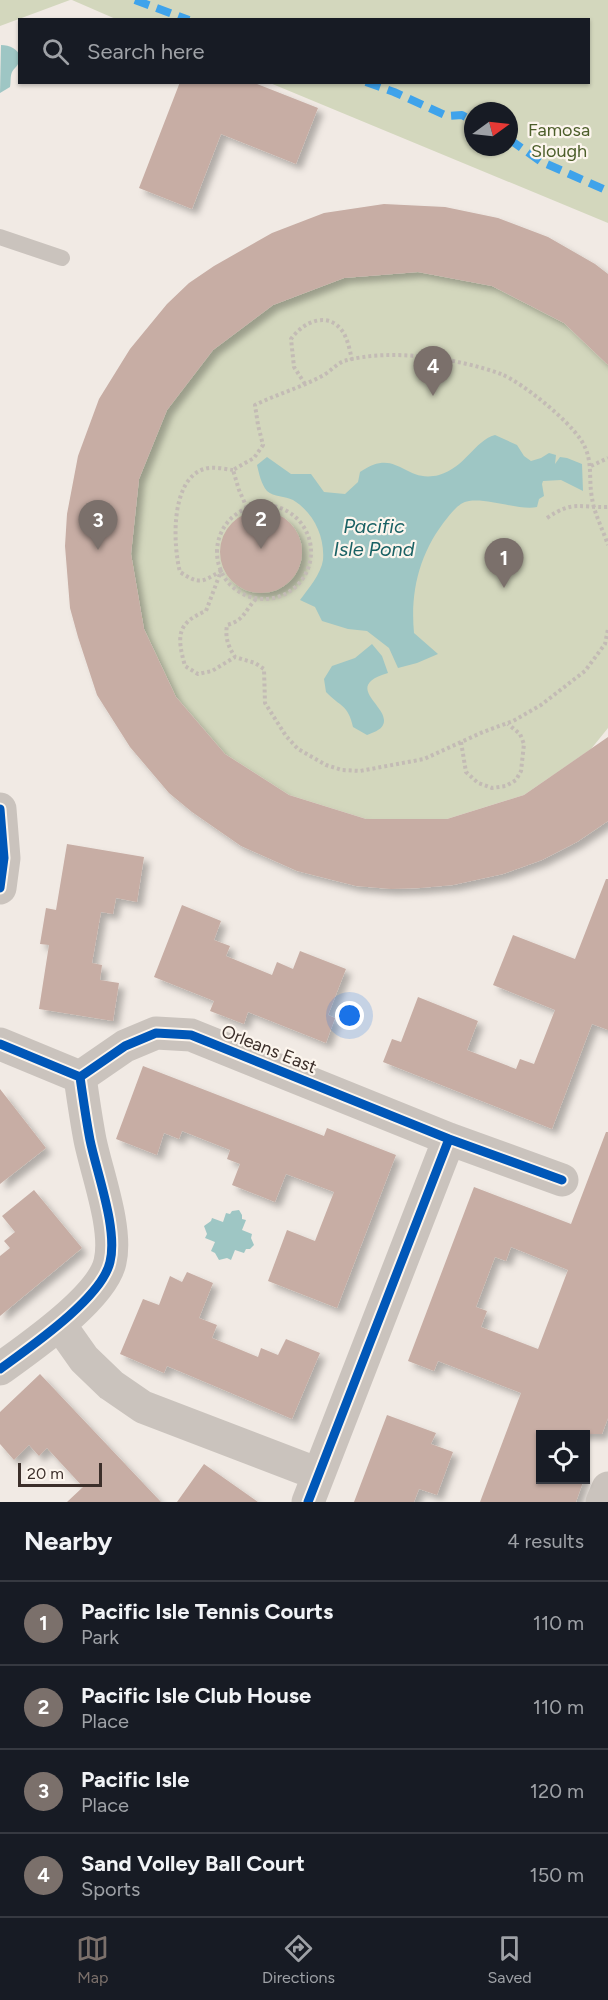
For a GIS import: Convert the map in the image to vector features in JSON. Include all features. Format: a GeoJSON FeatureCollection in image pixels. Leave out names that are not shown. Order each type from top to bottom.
{"type":"FeatureCollection","features":[{"type":"Feature","properties":{"kind":"street"},"geometry":{"type":"LineString","coordinates":[[0,809],[4,858],[0,888]]}},
{"type":"Feature","properties":{"kind":"street","name":"Orleans East"},"geometry":{"type":"LineString","coordinates":[[80,1077],[125,1046],[156,1032],[191,1035],[449,1138],[562,1180]]}},
{"type":"Feature","properties":{"kind":"street"},"geometry":{"type":"LineString","coordinates":[[0,1044],[80,1077],[90,1138],[113,1238],[110,1263],[98,1285],[60,1325],[0,1369]]}},
{"type":"Feature","properties":{"kind":"street"},"geometry":{"type":"LineString","coordinates":[[60,1325],[84,1359],[111,1385],[143,1407],[313,1488],[449,1138]]}},
{"type":"Feature","properties":{"kind":"street"},"geometry":{"type":"LineString","coordinates":[[602,1502],[608,1488]]}},
{"type":"Feature","properties":{"kind":"lane"},"geometry":{"type":"LineString","coordinates":[[0,237],[62,258]]}},
{"type":"Feature","properties":{"kind":"path"},"geometry":{"type":"LineString","coordinates":[[305,384],[294,367],[291,339],[298,329],[308,323],[321,320],[333,323],[342,331],[348,343],[351,360]]}},
{"type":"Feature","properties":{"kind":"path"},"geometry":{"type":"LineString","coordinates":[[221,570],[203,581],[190,579],[180,572],[176,524],[181,490],[189,479],[206,468],[233,470],[254,458],[263,445],[255,405],[323,376],[342,362],[377,356],[408,355],[474,366],[503,375],[524,387],[568,425],[582,441],[591,466],[592,498],[608,545]]}},
{"type":"Feature","properties":{"kind":"path"},"geometry":{"type":"LineString","coordinates":[[591,466],[608,458]]}},
{"type":"Feature","properties":{"kind":"path"},"geometry":{"type":"LineString","coordinates":[[233,470],[247,508]]}},
{"type":"Feature","properties":{"kind":"path"},"geometry":{"type":"LineString","coordinates":[[262,505],[278,507],[292,514],[303,525],[310,540],[312,556],[308,571],[299,584],[287,594],[272,599],[245,596],[228,582],[221,570],[218,548],[222,531],[232,518],[247,508],[262,505]]}},
{"type":"Feature","properties":{"kind":"path"},"geometry":{"type":"LineString","coordinates":[[547,518],[572,505],[608,507]]}},
{"type":"Feature","properties":{"kind":"path"},"geometry":{"type":"LineString","coordinates":[[221,570],[206,610],[194,615],[184,624],[179,638],[185,666],[198,674],[212,671],[235,657]]}},
{"type":"Feature","properties":{"kind":"path"},"geometry":{"type":"LineString","coordinates":[[256,599],[237,622],[227,625],[225,634],[227,645],[235,657],[255,663],[264,669],[265,703],[276,722],[298,749],[326,765],[342,770],[380,769],[424,759],[508,723],[541,705],[585,671],[604,644],[608,629]]}},
{"type":"Feature","properties":{"kind":"path"},"geometry":{"type":"LineString","coordinates":[[461,742],[466,772],[478,783],[492,788],[506,786],[516,780],[521,771],[524,744],[520,734],[508,723]]}},
{"type":"Feature","properties":{"kind":"green space"},"geometry":{"type":"Polygon","coordinates":[[[0,0],[70,0],[18,18],[0,26],[0,0]]]}},
{"type":"Feature","properties":{"kind":"green space","name":"Famosa Slough"},"geometry":{"type":"Polygon","coordinates":[[[72,0],[608,0],[608,223],[272,84],[590,84],[590,18],[113,18],[72,0]]]}},
{"type":"Feature","properties":{"kind":"green space"},"geometry":{"type":"Polygon","coordinates":[[[418,272],[492,286],[564,323],[608,365],[608,728],[591,749],[524,795],[447,819],[366,819],[289,795],[225,754],[176,697],[144,629],[131,554],[139,479],[167,410],[213,350],[273,305],[344,278],[418,272]]]}},
{"type":"Feature","properties":{"kind":"water"},"geometry":{"type":"Polygon","coordinates":[[[1,45],[9,46],[18,52],[18,62],[11,74],[10,87],[0,93],[1,45]]]}},
{"type":"Feature","properties":{"kind":"water","name":"Pacific Isle Pond"},"geometry":{"type":"Polygon","coordinates":[[[495,435],[517,445],[524,456],[531,461],[549,453],[556,455],[555,464],[560,457],[582,464],[583,491],[561,480],[543,481],[544,496],[539,499],[537,507],[469,501],[452,512],[438,530],[424,557],[414,602],[414,633],[438,654],[398,668],[389,648],[367,631],[348,629],[322,621],[315,607],[300,600],[322,565],[323,551],[320,534],[312,518],[300,505],[293,500],[267,491],[257,465],[267,457],[291,474],[311,474],[324,492],[345,494],[358,482],[360,472],[373,465],[392,464],[417,475],[439,475],[456,466],[481,443],[495,435]]]}},
{"type":"Feature","properties":{"kind":"water"},"geometry":{"type":"Polygon","coordinates":[[[372,644],[382,656],[388,673],[368,684],[371,698],[384,718],[380,728],[367,735],[353,727],[346,710],[326,692],[324,679],[332,666],[355,658],[372,644]]]}},
{"type":"Feature","properties":{"kind":"water"},"geometry":{"type":"Polygon","coordinates":[[[239,1210],[242,1219],[246,1220],[242,1230],[252,1234],[254,1245],[246,1249],[244,1253],[235,1250],[231,1260],[227,1258],[219,1260],[211,1251],[215,1242],[205,1238],[207,1234],[204,1226],[212,1218],[223,1222],[226,1213],[230,1214],[232,1211],[239,1210]]]}},
{"type":"Feature","properties":{"kind":"building"},"geometry":{"type":"Polygon","coordinates":[[[179,84],[257,84],[318,108],[296,164],[221,134],[192,209],[139,188],[179,84]]]}},
{"type":"Feature","properties":{"kind":"building"},"geometry":{"type":"Polygon","coordinates":[[[384,204],[445,207],[498,218],[548,237],[595,264],[608,274],[608,365],[564,323],[492,286],[418,272],[344,278],[273,305],[213,350],[167,410],[139,479],[131,554],[144,629],[176,697],[225,754],[289,795],[366,819],[447,819],[524,795],[608,737],[608,821],[577,842],[542,860],[503,874],[453,885],[391,889],[356,886],[297,871],[241,846],[169,793],[130,747],[97,695],[70,608],[65,546],[67,514],[78,456],[99,399],[130,349],[167,304],[189,283],[214,266],[272,233],[324,213],[384,204]]]}},
{"type":"Feature","properties":{"kind":"building"},"geometry":{"type":"Polygon","coordinates":[[[261,511],[277,514],[290,523],[299,536],[302,552],[299,568],[290,581],[277,590],[261,593],[245,590],[232,581],[223,568],[220,552],[223,536],[232,523],[245,514],[261,511]]]}},
{"type":"Feature","properties":{"kind":"building"},"geometry":{"type":"Polygon","coordinates":[[[67,844],[144,857],[137,902],[116,898],[113,914],[101,912],[92,963],[102,965],[100,980],[119,983],[113,1021],[39,1009],[49,945],[40,944],[46,908],[56,910],[67,844]]]}},
{"type":"Feature","properties":{"kind":"building"},"geometry":{"type":"Polygon","coordinates":[[[606,879],[608,879],[608,1030],[592,1024],[552,1129],[383,1062],[392,1039],[401,1042],[418,997],[478,1021],[467,1050],[516,1069],[520,1059],[534,1064],[555,1010],[493,985],[513,935],[575,959],[606,879]]]}},
{"type":"Feature","properties":{"kind":"building"},"geometry":{"type":"Polygon","coordinates":[[[182,905],[221,921],[214,940],[230,946],[226,956],[272,975],[277,962],[293,969],[300,951],[346,969],[328,1015],[335,1018],[326,1043],[248,1012],[244,1024],[210,1011],[214,1001],[154,977],[182,905]]]}},
{"type":"Feature","properties":{"kind":"building"},"geometry":{"type":"Polygon","coordinates":[[[143,1066],[324,1136],[327,1128],[396,1155],[337,1308],[268,1281],[287,1230],[315,1241],[334,1192],[286,1174],[275,1202],[232,1185],[240,1164],[227,1159],[230,1150],[182,1131],[179,1139],[164,1133],[157,1155],[116,1139],[143,1066]]]}},
{"type":"Feature","properties":{"kind":"building"},"geometry":{"type":"Polygon","coordinates":[[[0,1089],[46,1148],[0,1184],[0,1089]]]}},
{"type":"Feature","properties":{"kind":"building"},"geometry":{"type":"Polygon","coordinates":[[[606,1132],[608,1132],[608,1418],[602,1434],[590,1434],[590,1430],[536,1430],[536,1484],[582,1484],[576,1502],[480,1502],[521,1393],[438,1361],[434,1371],[408,1361],[474,1187],[571,1224],[606,1132]],[[511,1247],[506,1261],[495,1257],[476,1307],[487,1311],[481,1327],[538,1349],[568,1270],[511,1247]]]}},
{"type":"Feature","properties":{"kind":"building"},"geometry":{"type":"Polygon","coordinates":[[[34,1190],[82,1248],[0,1316],[0,1256],[10,1248],[4,1241],[15,1232],[2,1216],[34,1190]]]}},
{"type":"Feature","properties":{"kind":"building"},"geometry":{"type":"Polygon","coordinates":[[[187,1272],[213,1283],[199,1318],[217,1325],[212,1338],[258,1357],[261,1348],[278,1355],[286,1339],[320,1353],[292,1419],[167,1366],[164,1373],[120,1354],[143,1299],[159,1305],[170,1276],[182,1282],[187,1272]]]}},
{"type":"Feature","properties":{"kind":"building"},"geometry":{"type":"Polygon","coordinates":[[[40,1374],[161,1502],[67,1502],[83,1487],[47,1448],[39,1456],[29,1445],[14,1460],[0,1444],[0,1412],[40,1374]]]}},
{"type":"Feature","properties":{"kind":"building"},"geometry":{"type":"Polygon","coordinates":[[[387,1415],[436,1433],[431,1444],[453,1452],[437,1495],[419,1489],[414,1502],[354,1502],[387,1415]]]}},
{"type":"Feature","properties":{"kind":"building"},"geometry":{"type":"Polygon","coordinates":[[[204,1464],[258,1502],[177,1502],[204,1464]]]}},
{"type":"Feature","properties":{"kind":"marked path"},"geometry":{"type":"LineString","coordinates":[[135,0],[184,18]]}},
{"type":"Feature","properties":{"kind":"marked path"},"geometry":{"type":"LineString","coordinates":[[372,84],[447,116],[464,116]]}},
{"type":"Feature","properties":{"kind":"marked path"},"geometry":{"type":"LineString","coordinates":[[518,145],[540,161],[608,191]]}},
{"type":"Feature","properties":{"kind":"cycle path"},"geometry":{"type":"LineString","coordinates":[[0,809],[4,858],[0,888]]}},
{"type":"Feature","properties":{"kind":"cycle path"},"geometry":{"type":"LineString","coordinates":[[0,1044],[80,1077],[125,1046],[156,1033],[191,1035],[449,1139],[562,1180]]}},
{"type":"Feature","properties":{"kind":"cycle path"},"geometry":{"type":"LineString","coordinates":[[0,1369],[80,1306],[94,1291],[110,1262],[112,1249],[109,1218],[90,1140],[80,1077]]}},
{"type":"Feature","properties":{"kind":"cycle path"},"geometry":{"type":"LineString","coordinates":[[308,1502],[449,1139]]}},
{"type":"Feature","properties":{"kind":"place","name":"Sand Volley Ball Court"},"geometry":{"type":"Point","coordinates":[433,396]}},
{"type":"Feature","properties":{"kind":"place","name":"Pacific Isle Club House"},"geometry":{"type":"Point","coordinates":[261,549]}},
{"type":"Feature","properties":{"kind":"place","name":"Pacific Isle"},"geometry":{"type":"Point","coordinates":[98,550]}},
{"type":"Feature","properties":{"kind":"place","name":"Pacific Isle Tennis Courts"},"geometry":{"type":"Point","coordinates":[504,588]}}]}
